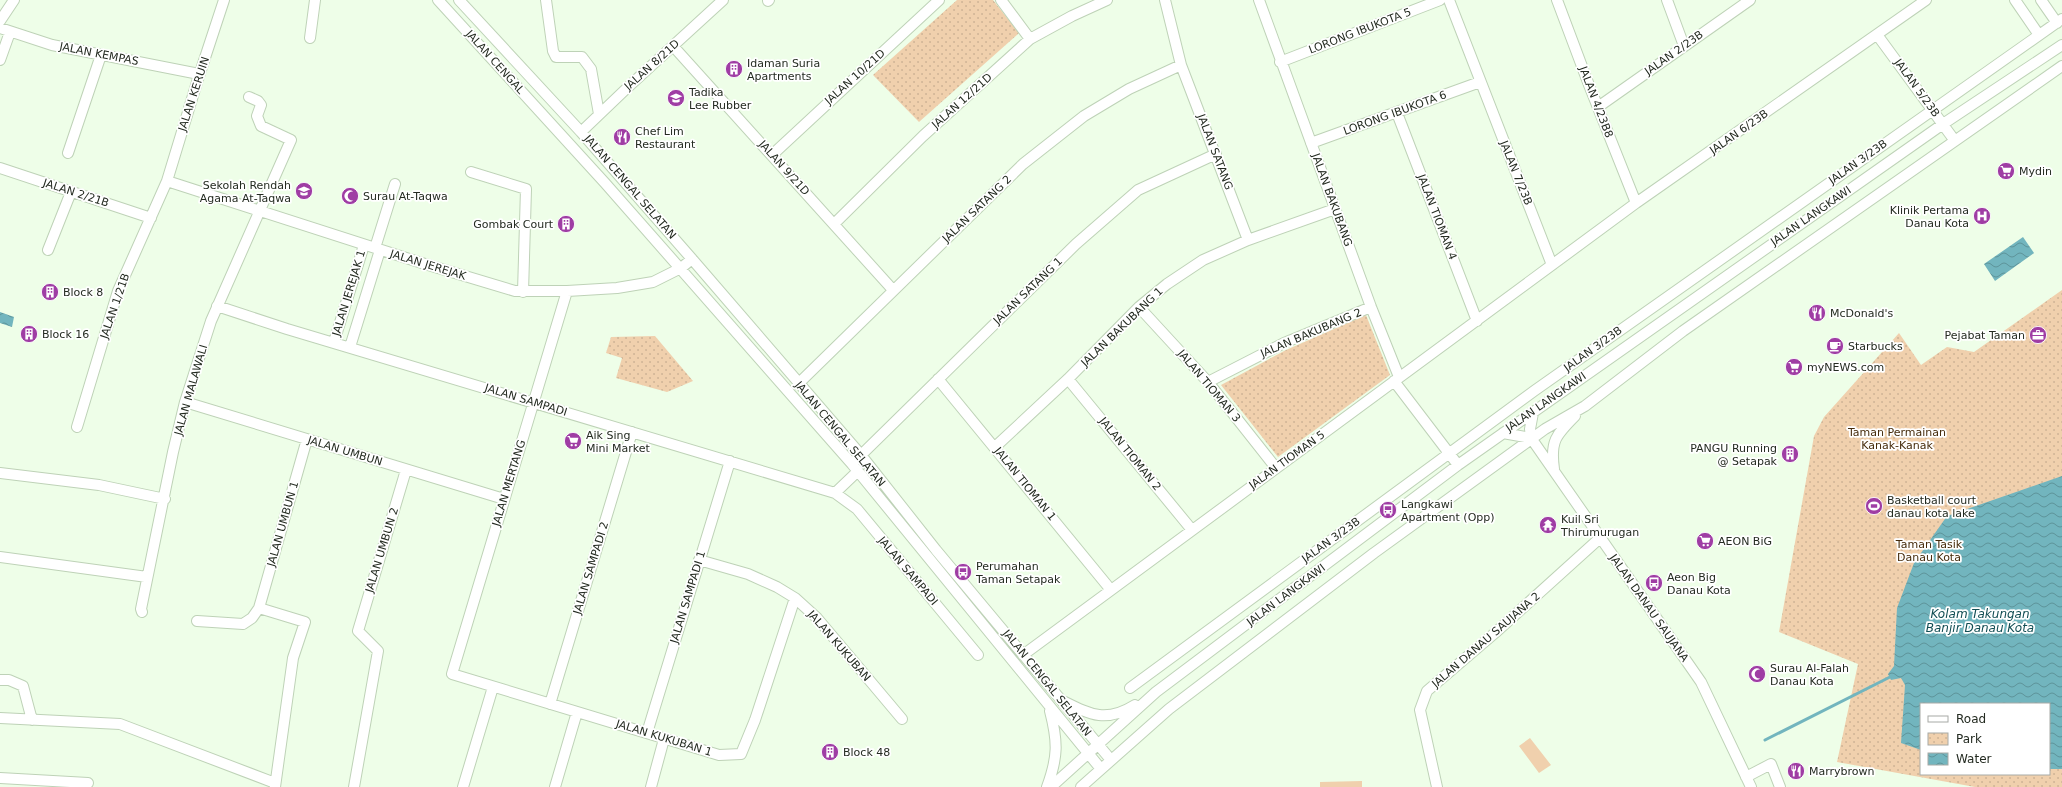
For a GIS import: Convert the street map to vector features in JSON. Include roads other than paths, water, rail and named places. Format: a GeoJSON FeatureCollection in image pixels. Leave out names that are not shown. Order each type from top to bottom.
{"type":"FeatureCollection","features":[{"type":"Feature","properties":{"kind":"street"},"geometry":{"type":"LineString","coordinates":[[0,21],[14,0]]}},
{"type":"Feature","properties":{"kind":"street","name":"JALAN KERUIN"},"geometry":{"type":"LineString","coordinates":[[165,185],[224,0]]}},
{"type":"Feature","properties":{"kind":"street"},"geometry":{"type":"LineString","coordinates":[[310,38],[315,0]]}},
{"type":"Feature","properties":{"kind":"street","name":"JALAN CENGAL"},"geometry":{"type":"LineString","coordinates":[[438,0],[552,124]]}},
{"type":"Feature","properties":{"kind":"street","name":"JALAN CENGAL"},"geometry":{"type":"LineString","coordinates":[[459,0],[563,112]]}},
{"type":"Feature","properties":{"kind":"street"},"geometry":{"type":"LineString","coordinates":[[546,0],[553,51],[556,57],[582,57],[588,63],[591,69],[599,114]]}},
{"type":"Feature","properties":{"kind":"street","name":"JALAN 8/21D"},"geometry":{"type":"LineString","coordinates":[[582,132],[599,114],[723,0]]}},
{"type":"Feature","properties":{"kind":"street","name":"JALAN 10/21D"},"geometry":{"type":"LineString","coordinates":[[772,155],[939,0]]}},
{"type":"Feature","properties":{"kind":"street"},"geometry":{"type":"LineString","coordinates":[[1001,0],[1030,39]]}},
{"type":"Feature","properties":{"kind":"street","name":"JALAN 12/21D"},"geometry":{"type":"LineString","coordinates":[[834,224],[923,136],[1030,39],[1072,16],[1107,0]]}},
{"type":"Feature","properties":{"kind":"street","name":"JALAN SATANG"},"geometry":{"type":"LineString","coordinates":[[1165,0],[1181,65],[1248,240]]}},
{"type":"Feature","properties":{"kind":"street","name":"JALAN BAKUBANG"},"geometry":{"type":"LineString","coordinates":[[1259,0],[1280,62],[1397,379],[1458,465]]}},
{"type":"Feature","properties":{"kind":"street","name":"LORONG IBUKOTA 5"},"geometry":{"type":"LineString","coordinates":[[1280,62],[1440,0]]}},
{"type":"Feature","properties":{"kind":"street","name":"JALAN 7/23B"},"geometry":{"type":"LineString","coordinates":[[1449,0],[1552,265]]}},
{"type":"Feature","properties":{"kind":"street","name":"JALAN 4/23B8"},"geometry":{"type":"LineString","coordinates":[[1557,0],[1636,204]]}},
{"type":"Feature","properties":{"kind":"street"},"geometry":{"type":"LineString","coordinates":[[1667,0],[1684,46]]}},
{"type":"Feature","properties":{"kind":"street","name":"JALAN 2/23B"},"geometry":{"type":"LineString","coordinates":[[1598,107],[1750,0]]}},
{"type":"Feature","properties":{"kind":"street","name":"JALAN 6/23B"},"geometry":{"type":"LineString","coordinates":[[1552,265],[1636,204],[1878,36],[1926,0]]}},
{"type":"Feature","properties":{"kind":"street"},"geometry":{"type":"LineString","coordinates":[[2015,0],[2039,35]]}},
{"type":"Feature","properties":{"kind":"street"},"geometry":{"type":"LineString","coordinates":[[2041,0],[2059,21]]}},
{"type":"Feature","properties":{"kind":"street","name":"JALAN 3/23B"},"geometry":{"type":"LineString","coordinates":[[1130,688],[1450,452],[1644,312],[2059,21]]}},
{"type":"Feature","properties":{"kind":"street","name":"JALAN KEMPAS"},"geometry":{"type":"LineString","coordinates":[[0,28],[52,45],[200,74]]}},
{"type":"Feature","properties":{"kind":"street"},"geometry":{"type":"LineString","coordinates":[[0,60],[10,32]]}},
{"type":"Feature","properties":{"kind":"street","name":"JALAN 5/23B"},"geometry":{"type":"LineString","coordinates":[[1878,36],[1955,141]]}},
{"type":"Feature","properties":{"kind":"street","name":"JALAN LANGKAWI"},"geometry":{"type":"LineString","coordinates":[[1051,787],[1156,692],[1458,465],[1943,124],[2062,45]]}},
{"type":"Feature","properties":{"kind":"street","name":"JALAN 9/21D"},"geometry":{"type":"LineString","coordinates":[[673,46],[893,290]]}},
{"type":"Feature","properties":{"kind":"street"},"geometry":{"type":"LineString","coordinates":[[68,153],[101,55]]}},
{"type":"Feature","properties":{"kind":"street","name":"JALAN SATANG 2"},"geometry":{"type":"LineString","coordinates":[[798,384],[1023,164],[1084,116],[1130,90],[1181,65]]}},
{"type":"Feature","properties":{"kind":"street","name":"JALAN LANGKAWI"},"geometry":{"type":"LineString","coordinates":[[1081,787],[1169,709],[1368,557],[1531,438],[1585,406],[1683,331],[2062,66]]}},
{"type":"Feature","properties":{"kind":"street","name":"LORONG IBUKOTA 6"},"geometry":{"type":"LineString","coordinates":[[1311,143],[1480,82]]}},
{"type":"Feature","properties":{"kind":"street","name":"JALAN MALAWALI"},"geometry":{"type":"LineString","coordinates":[[142,612],[141,609],[147,577],[185,402],[217,306],[291,140],[261,126],[257,116],[261,105],[258,101],[248,97]]}},
{"type":"Feature","properties":{"kind":"street","name":"JALAN CENGAL SELATAN"},"geometry":{"type":"LineString","coordinates":[[563,112],[582,132],[798,384],[861,455],[1059,699],[1111,760]]}},
{"type":"Feature","properties":{"kind":"street","name":"JALAN TIOMAN 4"},"geometry":{"type":"LineString","coordinates":[[1397,112],[1477,320]]}},
{"type":"Feature","properties":{"kind":"street","name":"JALAN CENGAL SELATAN"},"geometry":{"type":"LineString","coordinates":[[552,124],[855,468],[1101,769]]}},
{"type":"Feature","properties":{"kind":"street","name":"JALAN SATANG 1"},"geometry":{"type":"LineString","coordinates":[[855,468],[861,455],[938,379],[1076,244],[1138,190],[1216,154]]}},
{"type":"Feature","properties":{"kind":"street","name":"JALAN 2/21B"},"geometry":{"type":"LineString","coordinates":[[0,168],[151,218]]}},
{"type":"Feature","properties":{"kind":"street"},"geometry":{"type":"LineString","coordinates":[[471,172],[526,189],[523,292]]}},
{"type":"Feature","properties":{"kind":"street","name":"JALAN JEREJAK 1"},"geometry":{"type":"LineString","coordinates":[[350,347],[378,249],[394,184]]}},
{"type":"Feature","properties":{"kind":"street","name":"JALAN JEREJAK"},"geometry":{"type":"LineString","coordinates":[[165,185],[259,212],[492,284],[523,292],[617,288],[653,282],[680,268],[692,259]]}},
{"type":"Feature","properties":{"kind":"street","name":"JALAN 1/21B"},"geometry":{"type":"LineString","coordinates":[[77,427],[118,291],[165,185]]}},
{"type":"Feature","properties":{"kind":"street"},"geometry":{"type":"LineString","coordinates":[[48,250],[71,192]]}},
{"type":"Feature","properties":{"kind":"street","name":"JALAN BAKUBANG 1"},"geometry":{"type":"LineString","coordinates":[[995,447],[1068,379],[1139,307],[1167,284],[1203,260],[1248,240],[1335,209]]}},
{"type":"Feature","properties":{"kind":"street","name":"JALAN JEREJAK 1"},"geometry":{"type":"LineString","coordinates":[[334,342],[364,244]]}},
{"type":"Feature","properties":{"kind":"street","name":"JALAN TIOMAN 5"},"geometry":{"type":"LineString","coordinates":[[1023,655],[1552,265]]}},
{"type":"Feature","properties":{"kind":"street","name":"JALAN MERTANG"},"geometry":{"type":"LineString","coordinates":[[452,674],[567,291]]}},
{"type":"Feature","properties":{"kind":"street","name":"JALAN SAMPADI"},"geometry":{"type":"LineString","coordinates":[[217,306],[835,493],[857,509],[978,655]]}},
{"type":"Feature","properties":{"kind":"street","name":"JALAN TIOMAN 3"},"geometry":{"type":"LineString","coordinates":[[1139,307],[1208,382],[1276,468]]}},
{"type":"Feature","properties":{"kind":"street","name":"JALAN BAKUBANG 2"},"geometry":{"type":"LineString","coordinates":[[1208,382],[1284,343],[1371,307]]}},
{"type":"Feature","properties":{"kind":"street","name":"JALAN TIOMAN 1"},"geometry":{"type":"LineString","coordinates":[[938,379],[1111,590]]}},
{"type":"Feature","properties":{"kind":"street","name":"JALAN TIOMAN 2"},"geometry":{"type":"LineString","coordinates":[[1068,379],[1192,530]]}},
{"type":"Feature","properties":{"kind":"street","name":"JALAN UMBUN"},"geometry":{"type":"LineString","coordinates":[[185,402],[504,499]]}},
{"type":"Feature","properties":{"kind":"street"},"geometry":{"type":"LineString","coordinates":[[1554,471],[1552,447],[1557,434],[1585,406]]}},
{"type":"Feature","properties":{"kind":"street"},"geometry":{"type":"LineString","coordinates":[[1503,433],[1531,438],[1530,429],[1533,412]]}},
{"type":"Feature","properties":{"kind":"street","name":"JALAN SAMPADI 2"},"geometry":{"type":"LineString","coordinates":[[550,704],[632,432]]}},
{"type":"Feature","properties":{"kind":"street","name":"JALAN DANAU SAUJANA"},"geometry":{"type":"LineString","coordinates":[[1531,438],[1701,682],[1751,787]]}},
{"type":"Feature","properties":{"kind":"street","name":"JALAN UMBUN 1"},"geometry":{"type":"LineString","coordinates":[[259,608],[307,439]]}},
{"type":"Feature","properties":{"kind":"street","name":"JALAN SAMPADI 1"},"geometry":{"type":"LineString","coordinates":[[647,733],[730,461]]}},
{"type":"Feature","properties":{"kind":"street"},"geometry":{"type":"LineString","coordinates":[[835,493],[855,468]]}},
{"type":"Feature","properties":{"kind":"street","name":"JALAN UMBUN 2"},"geometry":{"type":"LineString","coordinates":[[354,787],[378,652],[358,631],[406,470]]}},
{"type":"Feature","properties":{"kind":"street"},"geometry":{"type":"LineString","coordinates":[[0,473],[99,485],[165,499]]}},
{"type":"Feature","properties":{"kind":"street","name":"JALAN DANAU SAUJANA 2"},"geometry":{"type":"LineString","coordinates":[[1437,787],[1420,710],[1427,691],[1492,636],[1600,538]]}},
{"type":"Feature","properties":{"kind":"street"},"geometry":{"type":"LineString","coordinates":[[0,557],[147,577]]}},
{"type":"Feature","properties":{"kind":"street","name":"JALAN KUKUBAN"},"geometry":{"type":"LineString","coordinates":[[699,560],[748,574],[777,587],[795,598],[817,618],[902,719]]}},
{"type":"Feature","properties":{"kind":"street","name":"JALAN KUKUBAN 1"},"geometry":{"type":"LineString","coordinates":[[452,674],[719,755],[740,754],[755,720],[795,598]]}},
{"type":"Feature","properties":{"kind":"street"},"geometry":{"type":"LineString","coordinates":[[0,718],[120,724],[275,785],[293,658],[305,622],[259,608],[252,618],[243,624],[197,621]]}},
{"type":"Feature","properties":{"kind":"street"},"geometry":{"type":"LineString","coordinates":[[0,680],[9,680],[23,686],[32,720]]}},
{"type":"Feature","properties":{"kind":"street"},"geometry":{"type":"LineString","coordinates":[[463,787],[493,687]]}},
{"type":"Feature","properties":{"kind":"street"},"geometry":{"type":"LineString","coordinates":[[1059,699],[1086,713],[1100,716],[1122,713],[1156,692]]}},
{"type":"Feature","properties":{"kind":"street"},"geometry":{"type":"LineString","coordinates":[[1047,787],[1054,768],[1057,751],[1056,734],[1049,707]]}},
{"type":"Feature","properties":{"kind":"street"},"geometry":{"type":"LineString","coordinates":[[555,787],[577,712]]}},
{"type":"Feature","properties":{"kind":"street"},"geometry":{"type":"LineString","coordinates":[[651,787],[664,739]]}},
{"type":"Feature","properties":{"kind":"street"},"geometry":{"type":"LineString","coordinates":[[1746,777],[1771,764],[1780,787]]}},
{"type":"Feature","properties":{"kind":"street"},"geometry":{"type":"LineString","coordinates":[[0,778],[88,783]]}},
{"type":"Feature","properties":{"kind":"water"},"geometry":{"type":"Polygon","coordinates":[[[2023,237],[2034,253],[1995,281],[1984,264],[2023,237]]]}},
{"type":"Feature","properties":{"kind":"water"},"geometry":{"type":"Polygon","coordinates":[[[0,312],[14,317],[12,327],[0,323],[0,312]]]}},
{"type":"Feature","properties":{"kind":"water","name":"Kolam Takungan Banjir Danau Kota"},"geometry":{"type":"Polygon","coordinates":[[[2062,476],[2062,769],[2050,769],[2050,703],[1920,703],[1920,750],[1901,743],[1905,685],[1901,678],[1891,680],[1888,674],[1894,666],[1897,608],[1914,563],[1947,516],[2062,476]]]}},
{"type":"Feature","properties":{"kind":"waterway"},"geometry":{"type":"LineString","coordinates":[[1765,740],[1890,677]]}},
{"type":"Feature","properties":{"kind":"place","name":"Idaman Suria Apartments"},"geometry":{"type":"Point","coordinates":[734,69]}},
{"type":"Feature","properties":{"kind":"place","name":"Tadika Lee Rubber"},"geometry":{"type":"Point","coordinates":[676,98]}},
{"type":"Feature","properties":{"kind":"place","name":"Chef Lim Restaurant"},"geometry":{"type":"Point","coordinates":[622,137]}},
{"type":"Feature","properties":{"kind":"place","name":"Mydin"},"geometry":{"type":"Point","coordinates":[2006,171]}},
{"type":"Feature","properties":{"kind":"place","name":"Sekolah Rendah Agama At-Taqwa"},"geometry":{"type":"Point","coordinates":[304,191]}},
{"type":"Feature","properties":{"kind":"place","name":"Surau At-Taqwa"},"geometry":{"type":"Point","coordinates":[350,196]}},
{"type":"Feature","properties":{"kind":"place","name":"Klinik Pertama Danau Kota"},"geometry":{"type":"Point","coordinates":[1982,216]}},
{"type":"Feature","properties":{"kind":"place","name":"Gombak Court"},"geometry":{"type":"Point","coordinates":[566,224]}},
{"type":"Feature","properties":{"kind":"place","name":"Block 8"},"geometry":{"type":"Point","coordinates":[50,292]}},
{"type":"Feature","properties":{"kind":"place","name":"McDonald's"},"geometry":{"type":"Point","coordinates":[1817,313]}},
{"type":"Feature","properties":{"kind":"place","name":"Block 16"},"geometry":{"type":"Point","coordinates":[29,334]}},
{"type":"Feature","properties":{"kind":"place","name":"Pejabat Taman"},"geometry":{"type":"Point","coordinates":[2038,335]}},
{"type":"Feature","properties":{"kind":"place","name":"Starbucks"},"geometry":{"type":"Point","coordinates":[1835,346]}},
{"type":"Feature","properties":{"kind":"place","name":"myNEWS.com"},"geometry":{"type":"Point","coordinates":[1794,367]}},
{"type":"Feature","properties":{"kind":"place","name":"Aik Sing Mini Market"},"geometry":{"type":"Point","coordinates":[573,441]}},
{"type":"Feature","properties":{"kind":"place","name":"PANGU Running @ Setapak"},"geometry":{"type":"Point","coordinates":[1790,454]}},
{"type":"Feature","properties":{"kind":"place","name":"Basketball court danau kota lake"},"geometry":{"type":"Point","coordinates":[1874,506]}},
{"type":"Feature","properties":{"kind":"place","name":"Langkawi Apartment (Opp)"},"geometry":{"type":"Point","coordinates":[1388,510]}},
{"type":"Feature","properties":{"kind":"place","name":"Kuil Sri Thirumurugan"},"geometry":{"type":"Point","coordinates":[1548,525]}},
{"type":"Feature","properties":{"kind":"place","name":"AEON BiG"},"geometry":{"type":"Point","coordinates":[1705,541]}},
{"type":"Feature","properties":{"kind":"place","name":"Perumahan Taman Setapak"},"geometry":{"type":"Point","coordinates":[963,572]}},
{"type":"Feature","properties":{"kind":"place","name":"Aeon Big Danau Kota"},"geometry":{"type":"Point","coordinates":[1654,583]}},
{"type":"Feature","properties":{"kind":"place","name":"Surau Al-Falah Danau Kota"},"geometry":{"type":"Point","coordinates":[1757,674]}},
{"type":"Feature","properties":{"kind":"place","name":"Block 48"},"geometry":{"type":"Point","coordinates":[830,752]}},
{"type":"Feature","properties":{"kind":"place","name":"Marrybrown"},"geometry":{"type":"Point","coordinates":[1796,771]}},
{"type":"Feature","properties":{"kind":"park label","name":"Taman Permainan Kanak-Kanak"},"geometry":{"type":"Point","coordinates":[1897,438]}},
{"type":"Feature","properties":{"kind":"park label","name":"Taman Tasik Danau Kota"},"geometry":{"type":"Point","coordinates":[1929,550]}}]}
